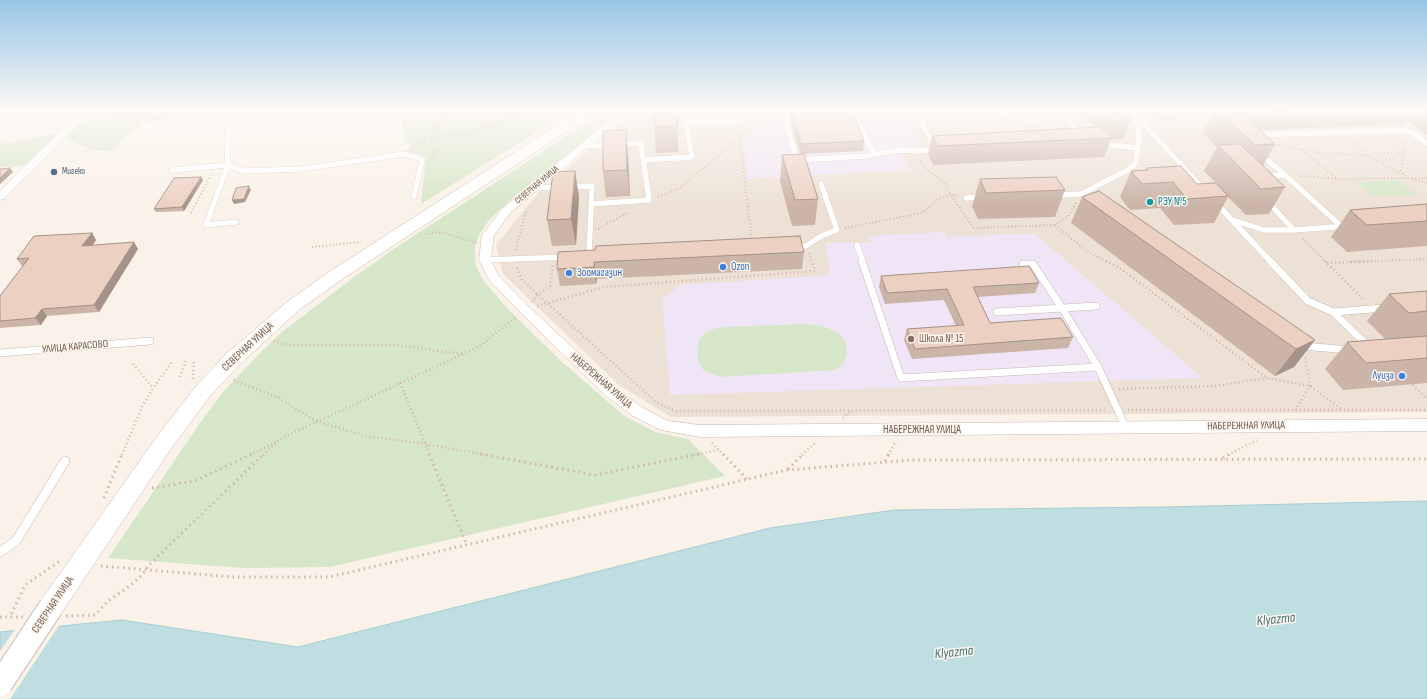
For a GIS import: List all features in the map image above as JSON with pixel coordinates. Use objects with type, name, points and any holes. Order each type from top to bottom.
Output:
[{"type":"main road","name":"СЕВЕРНАЯ УЛИЦА","points":[[0,684],[163,444],[203,391],[233,359],[293,306],[334,276],[541,142]]},
{"type":"street","points":[[0,197],[55,142]]},
{"type":"street","name":"СЕВЕРНАЯ УЛИЦА","points":[[486,260],[488,235],[507,210],[589,142]]},
{"type":"street","name":"НАБЕРЕЖНАЯ УЛИЦА","points":[[486,260],[493,277],[525,310],[610,391],[638,412],[666,426],[700,431],[1427,425]]},
{"type":"lane","points":[[227,142],[228,165],[206,225],[236,222]]},
{"type":"lane","points":[[644,160],[692,157],[689,142]]},
{"type":"lane","points":[[792,142],[797,160],[867,156],[899,150],[918,151],[944,148]]},
{"type":"lane","points":[[868,142],[874,154]]},
{"type":"lane","points":[[932,142],[936,149]]},
{"type":"lane","points":[[1050,195],[1081,194],[1128,170],[1136,163],[1138,142]]},
{"type":"lane","points":[[1162,142],[1230,218],[1308,301],[1333,312],[1375,352],[1303,346],[1296,341]]},
{"type":"lane","points":[[1096,143],[1103,146],[1138,148]]},
{"type":"lane","points":[[584,146],[641,144],[644,160],[649,200],[592,204]]},
{"type":"lane","points":[[1255,151],[1285,175],[1341,226]]},
{"type":"lane","points":[[172,170],[228,165],[243,171],[302,170],[404,154],[418,158],[422,161],[422,167],[417,180],[414,196]]},
{"type":"lane","points":[[1258,177],[1285,175]]},
{"type":"lane","points":[[783,247],[806,246],[821,236],[837,230],[821,184]]},
{"type":"lane","points":[[532,188],[592,186],[590,233],[586,257],[597,257]]},
{"type":"lane","points":[[1081,194],[1088,199]]},
{"type":"lane","points":[[1261,195],[1294,230]]},
{"type":"lane","points":[[966,198],[989,197]]},
{"type":"lane","points":[[1230,218],[1264,230],[1294,230],[1356,225]]},
{"type":"lane","points":[[858,245],[901,378],[1098,367]]},
{"type":"lane","points":[[486,260],[576,257]]},
{"type":"lane","points":[[1023,264],[1033,264],[1062,308],[1098,367],[1126,428]]},
{"type":"lane","points":[[997,312],[1096,306]]},
{"type":"lane","points":[[1333,312],[1396,307]]},
{"type":"lane","name":"УЛИЦА КАРАСОВО","points":[[0,353],[150,341]]},
{"type":"lane","points":[[0,552],[16,541],[66,461]]},
{"type":"path","points":[[387,157],[423,142]]},
{"type":"path","points":[[422,167],[436,152],[432,142]]},
{"type":"path","points":[[590,233],[649,200],[680,188],[708,162],[736,142]]},
{"type":"path","points":[[740,142],[753,248]]},
{"type":"path","points":[[1352,142],[1366,155],[1408,178],[1427,183]]},
{"type":"path","points":[[1405,142],[1401,171],[1408,178]]},
{"type":"path","points":[[1301,149],[1338,180]]},
{"type":"path","points":[[918,151],[920,162],[931,173],[945,183],[950,194],[974,228],[1056,225],[1068,216],[1081,194]]},
{"type":"path","points":[[1366,155],[1404,152]]},
{"type":"path","points":[[1381,163],[1404,152]]},
{"type":"path","points":[[1285,175],[1314,176],[1338,180],[1427,178]]},
{"type":"path","points":[[837,230],[922,213],[938,198],[950,194],[966,198]]},
{"type":"path","points":[[1056,225],[1086,251],[1120,268],[1267,378]]},
{"type":"path","points":[[1294,230],[1373,309]]},
{"type":"path","points":[[422,235],[441,232],[486,245]]},
{"type":"path","points":[[312,246],[356,243]]},
{"type":"path","points":[[525,310],[604,287],[815,271],[806,246]]},
{"type":"path","points":[[152,482],[148,488],[195,481],[233,464],[316,421],[480,346],[525,310],[538,295],[550,286],[555,257]]},
{"type":"path","points":[[1327,263],[1427,259]]},
{"type":"path","points":[[274,336],[270,340],[287,345],[394,345],[462,354]]},
{"type":"path","points":[[1222,459],[1284,425],[1310,386],[1303,346]]},
{"type":"path","points":[[180,377],[186,360]]},
{"type":"path","points":[[194,360],[194,383]]},
{"type":"path","points":[[104,499],[141,409],[173,361]]},
{"type":"path","points":[[133,364],[154,388]]},
{"type":"path","points":[[235,374],[231,378],[279,398],[316,421],[366,436],[425,444],[595,475],[719,450]]},
{"type":"path","points":[[1108,390],[1213,386],[1267,378],[1310,386],[1343,410]]},
{"type":"path","points":[[400,382],[467,545]]},
{"type":"path","points":[[1413,385],[1427,399]]},
{"type":"path","points":[[146,570],[280,440]]},
{"type":"path","points":[[95,566],[233,577],[329,577],[787,470],[912,460],[1427,459]]},
{"type":"path","points":[[0,617],[10,617]]},
{"type":"shaded area","points":[[599,142],[1427,142],[1427,412],[671,417],[619,385],[503,274],[496,245],[540,191]]},
{"type":"shaded area","points":[[744,142],[920,142],[924,149],[899,150],[909,170],[747,179]]},
{"type":"shaded area","name":"Школа № 15","points":[[945,232],[947,237],[1034,233],[1203,378],[670,395],[662,299],[680,285],[830,275],[825,243],[870,242],[869,236]]},
{"type":"green space","points":[[13,142],[50,142],[23,166],[0,167],[0,144]]},
{"type":"green space","points":[[73,142],[121,142],[112,151],[93,150]]},
{"type":"green space","points":[[406,142],[521,142],[421,204],[426,157],[404,151],[413,147]]},
{"type":"green space","points":[[558,142],[583,142],[510,200],[489,220],[479,235],[475,247],[476,265],[483,280],[506,307],[560,360],[623,415],[655,432],[688,439],[725,476],[330,567],[243,568],[108,558],[200,423],[223,392],[282,332],[357,275],[397,247]]},
{"type":"green space","points":[[1398,180],[1416,195],[1372,196],[1356,182]]},
{"type":"green space","points":[[807,324],[822,326],[837,332],[845,341],[847,352],[844,362],[836,370],[720,377],[704,371],[697,360],[699,339],[709,330],[723,327]]},
{"type":"water","name":"Klyazma","points":[[1427,501],[1427,699],[0,699],[0,632],[122,620],[298,647],[770,528],[894,510],[1162,507]]},
{"type":"pier","points":[[60,624],[10,699],[0,699],[0,651],[16,628]]},
{"type":"building","points":[[603,142],[626,142],[627,170],[603,171]]},
{"type":"building","points":[[800,142],[851,142],[801,144]]},
{"type":"building","points":[[935,142],[1033,142],[938,146]]},
{"type":"building","points":[[1251,142],[1272,142],[1275,144],[1255,145]]},
{"type":"building","points":[[1240,144],[1285,187],[1261,189],[1218,145]]},
{"type":"building","points":[[804,154],[818,199],[795,200],[782,155]]},
{"type":"building","points":[[1181,166],[1197,184],[1216,183],[1228,196],[1187,199],[1173,182],[1142,184],[1131,171],[1148,170],[1147,168]]},
{"type":"building","points":[[10,168],[0,178],[0,169]]},
{"type":"building","points":[[575,171],[571,219],[547,220],[553,172]]},
{"type":"building","points":[[201,177],[182,207],[154,209],[174,178]]},
{"type":"building","points":[[1056,177],[1065,190],[986,193],[980,179]]},
{"type":"building","points":[[249,186],[244,199],[232,200],[236,188]]},
{"type":"building","points":[[1099,191],[1315,340],[1296,349],[1082,197]]},
{"type":"building","points":[[1427,204],[1427,221],[1367,225],[1350,210]]},
{"type":"building","points":[[92,233],[82,246],[134,242],[94,305],[42,309],[35,318],[0,321],[0,296],[29,258],[17,259],[34,236]]},
{"type":"building","points":[[800,236],[804,252],[594,262],[594,267],[557,269],[558,252],[595,250],[596,246]]},
{"type":"building","points":[[1029,266],[1039,283],[973,287],[990,323],[1061,318],[1073,337],[915,349],[907,329],[964,325],[947,289],[887,293],[881,276]]},
{"type":"building","points":[[1427,291],[1427,311],[1409,313],[1389,294]]},
{"type":"building","points":[[1427,336],[1427,358],[1366,363],[1347,342]]},
{"type":"place","name":"Мигеко","points":[[54,172]]},
{"type":"place","name":"РЭУ №5","points":[[1150,202]]},
{"type":"place","name":"Ozon","points":[[723,267]]},
{"type":"place","name":"Зоомагазин","points":[[569,273]]},
{"type":"place","name":"Школа № 15","points":[[911,339]]},
{"type":"place","name":"Луиза","points":[[1402,376]]}]
